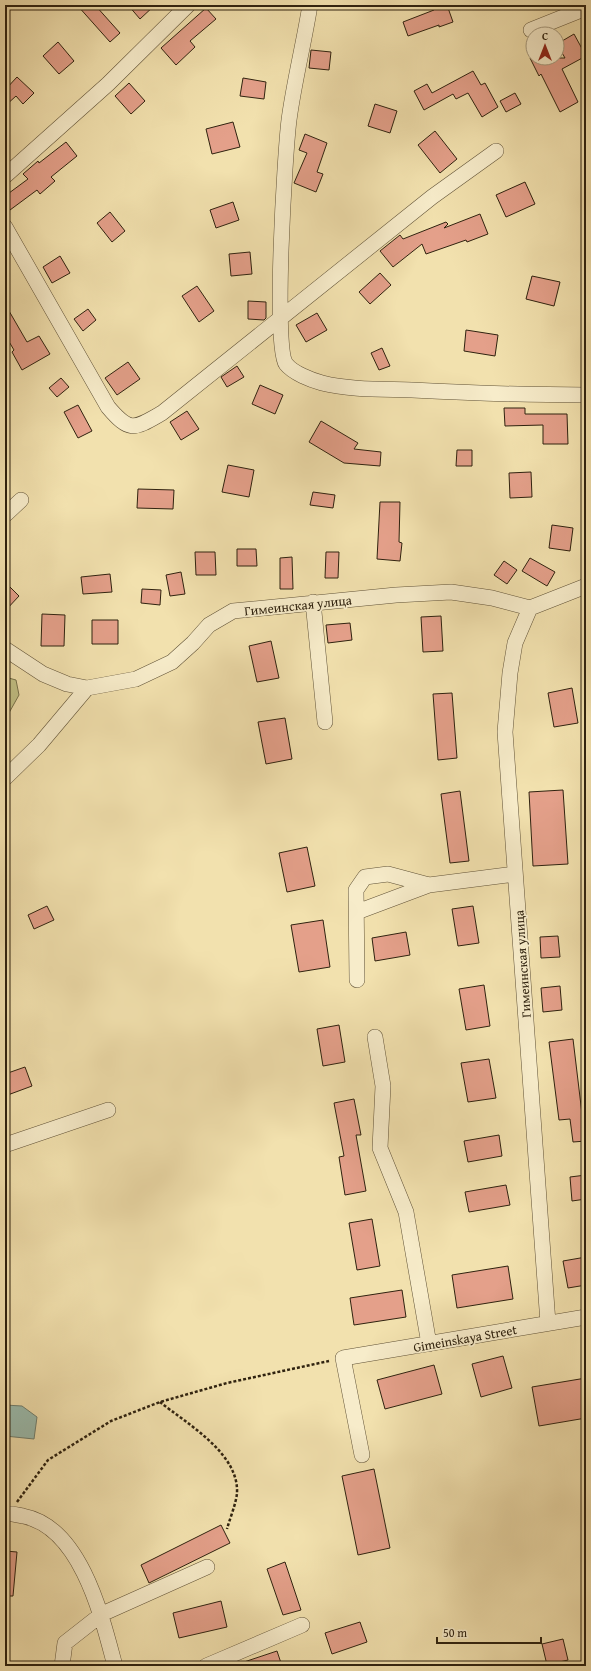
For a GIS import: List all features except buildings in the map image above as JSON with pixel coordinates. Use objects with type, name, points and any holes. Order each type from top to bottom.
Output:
[{"type":"street","points":[[5,176],[108,84],[188,5]]},
{"type":"street","points":[[310,5],[289,120],[284,186],[280,320],[282,356],[287,365],[303,375],[322,383],[362,388],[515,395],[586,395]]},
{"type":"street","points":[[540,26],[586,8]]},
{"type":"street","points":[[5,227],[108,407],[120,421],[129,426],[141,425],[162,413],[432,197],[496,151]]},
{"type":"street","points":[[5,515],[21,500]]},
{"type":"street","points":[[530,608],[586,586]]},
{"type":"street","name":"Гимеинская улица","points":[[87,688],[136,679],[172,662],[209,625],[233,611],[313,602],[451,592],[492,598],[530,608],[515,643],[510,673],[505,732],[548,1323]]},
{"type":"street","points":[[313,602],[325,722]]},
{"type":"street","points":[[5,649],[43,674],[67,684],[87,688],[39,745],[5,778]]},
{"type":"street","points":[[357,980],[356,890],[365,877],[388,874],[429,885]]},
{"type":"street","points":[[357,912],[429,885],[515,874]]},
{"type":"street","points":[[374,1037],[383,1086],[380,1148],[406,1212],[429,1344]]},
{"type":"street","points":[[5,1145],[108,1110]]},
{"type":"street","name":"Gimeinskaya Street","points":[[343,1358],[586,1317]]},
{"type":"street","points":[[343,1358],[362,1455]]},
{"type":"street","points":[[6,1514],[36,1518],[57,1535],[80,1562],[102,1614],[115,1666]]},
{"type":"street","points":[[62,1666],[65,1643],[102,1614],[207,1567]]},
{"type":"street","points":[[206,1666],[302,1625]]},
{"type":"path","points":[[6,1514],[48,1460],[111,1421],[160,1402],[227,1383],[343,1358]]},
{"type":"path","points":[[160,1402],[219,1449],[233,1472],[237,1493],[227,1529]]},
{"type":"shaded area","points":[[5,677],[16,680],[19,695],[5,720]]},
{"type":"shaded area","points":[[5,1405],[22,1406],[37,1417],[34,1439],[5,1436]]}]
